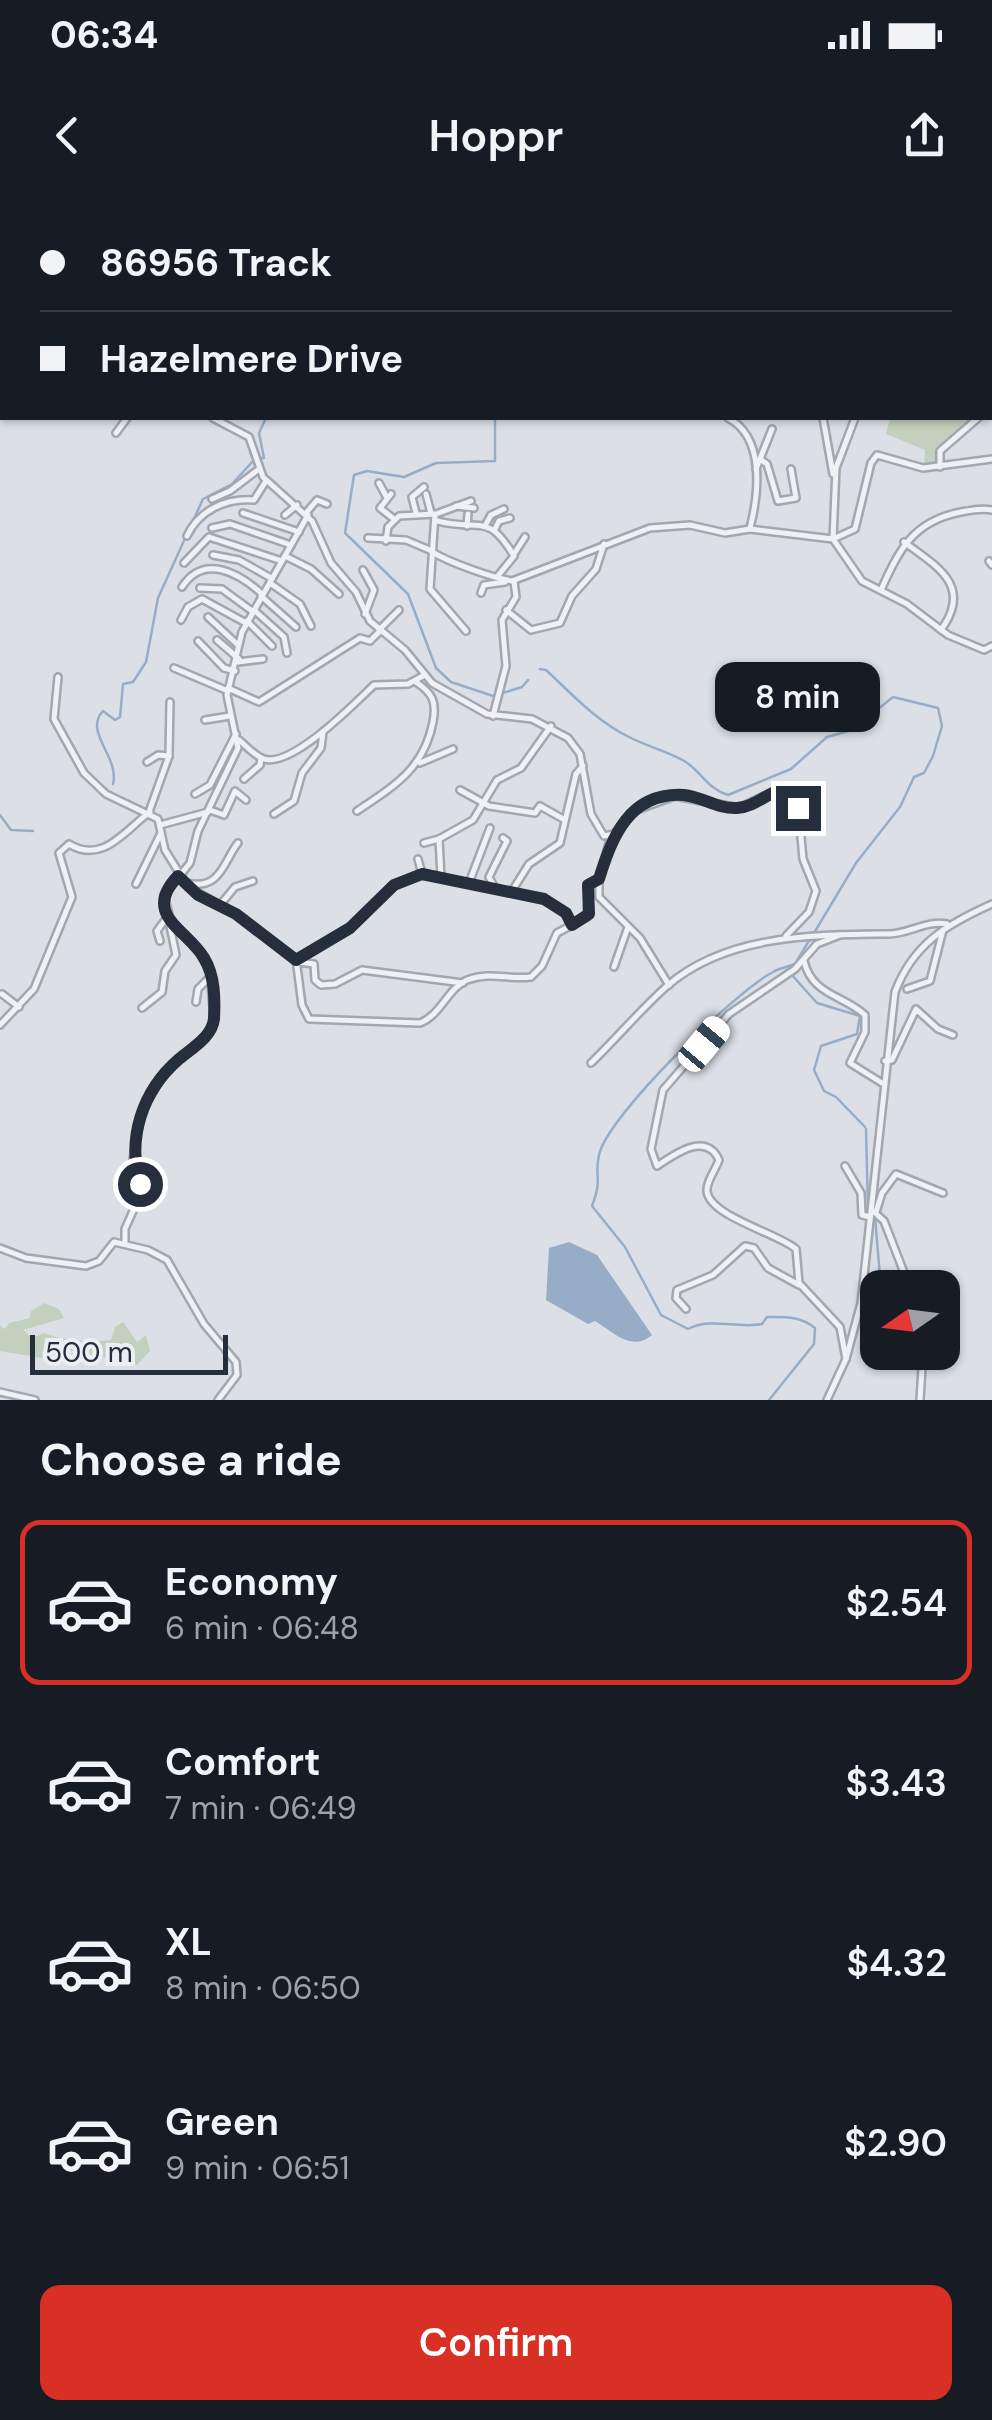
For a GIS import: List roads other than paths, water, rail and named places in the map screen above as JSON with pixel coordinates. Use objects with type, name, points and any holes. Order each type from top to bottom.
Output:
[{"type":"street","points":[[116,433],[126,420]]},
{"type":"street","points":[[217,420],[245,433],[259,469],[278,500]]},
{"type":"street","points":[[731,420],[744,429],[755,472],[757,498],[750,529]]},
{"type":"street","points":[[823,420],[828,465],[834,477]]},
{"type":"street","points":[[854,420],[834,477],[833,539],[858,577],[941,630],[980,649],[992,646]]},
{"type":"street","points":[[940,466],[940,451],[976,420]]},
{"type":"street","points":[[755,472],[772,429]]},
{"type":"street","points":[[481,594],[484,586],[511,581],[604,543],[667,526],[725,533],[750,529],[833,539],[855,529],[874,457],[891,456],[919,468],[992,458]]},
{"type":"street","points":[[760,459],[768,464],[778,501],[796,498],[792,468]]},
{"type":"street","points":[[212,499],[249,480],[259,469]]},
{"type":"street","points":[[380,484],[389,495],[381,510],[394,518],[416,513],[434,516],[460,505]]},
{"type":"street","points":[[264,496],[270,485]]},
{"type":"street","points":[[270,485],[320,526],[331,563],[356,592],[365,614],[439,688],[493,716],[524,717],[551,726],[576,746],[594,822],[600,833],[611,836]]},
{"type":"street","points":[[187,536],[200,517],[220,504],[234,499],[254,500],[270,485]]},
{"type":"street","points":[[412,487],[424,490]]},
{"type":"street","points":[[416,513],[412,497],[424,490]]},
{"type":"street","points":[[424,490],[434,516],[430,588],[466,631]]},
{"type":"street","points":[[327,504],[317,500],[247,622],[228,690],[230,716],[238,737],[261,758],[276,759],[323,732],[374,685],[415,681],[424,674]]},
{"type":"street","points":[[285,514],[297,505]]},
{"type":"street","points":[[486,524],[491,514],[504,508]]},
{"type":"street","points":[[880,590],[904,542],[916,530],[942,517],[992,510]]},
{"type":"street","points":[[243,513],[299,532]]},
{"type":"street","points":[[467,526],[468,514]]},
{"type":"street","points":[[434,516],[447,530]]},
{"type":"street","points":[[386,541],[394,518]]},
{"type":"street","points":[[495,530],[499,522],[510,518]]},
{"type":"street","points":[[212,528],[230,524],[292,545]]},
{"type":"street","points":[[434,529],[486,524],[514,554]]},
{"type":"street","points":[[184,564],[210,536],[311,570],[339,594]]},
{"type":"street","points":[[497,577],[526,536]]},
{"type":"street","points":[[368,538],[408,541],[453,565],[475,567],[511,581]]},
{"type":"street","points":[[904,542],[936,566],[952,586],[954,610],[941,630]]},
{"type":"street","points":[[506,610],[530,630],[560,623],[572,596],[596,570],[604,543]]},
{"type":"street","points":[[213,555],[239,560],[270,580],[300,604],[310,626]]},
{"type":"street","points":[[182,586],[198,571],[211,568],[242,577],[296,627]]},
{"type":"street","points":[[363,570],[374,590],[365,614]]},
{"type":"street","points":[[493,716],[506,662],[502,622],[516,598],[511,581]]},
{"type":"street","points":[[200,588],[222,590],[253,610],[284,637],[287,653]]},
{"type":"street","points":[[181,620],[188,608],[202,599],[247,622],[272,646]]},
{"type":"street","points":[[174,668],[259,702],[360,638],[370,640],[399,610]]},
{"type":"street","points":[[208,617],[223,626],[239,648]]},
{"type":"street","points":[[218,640],[238,660],[263,659]]},
{"type":"street","points":[[198,641],[224,668],[235,671]]},
{"type":"street","points":[[58,677],[54,719],[84,773],[106,794],[150,812],[160,825],[178,876],[198,895],[220,905],[296,961],[314,964],[315,980],[322,985],[334,984],[362,970],[463,983],[492,975],[531,977],[542,966],[557,934],[589,914],[588,885],[599,879]]},
{"type":"street","points":[[357,811],[385,796],[420,762],[428,743],[433,697],[415,681]]},
{"type":"street","points":[[0,1025],[19,1007],[49,960],[72,897],[56,857],[70,844],[78,850],[104,848],[150,812],[169,756],[170,702]]},
{"type":"street","points":[[204,720],[230,716]]},
{"type":"street","points":[[424,843],[470,822],[501,776],[521,768],[551,726]]},
{"type":"street","points":[[274,814],[294,801],[302,772],[319,754],[323,732]]},
{"type":"street","points":[[195,794],[210,785],[238,737]]},
{"type":"street","points":[[142,1008],[162,992],[165,971],[176,955],[164,895],[193,858],[198,832],[235,758],[238,737]]},
{"type":"street","points":[[428,743],[442,755]]},
{"type":"street","points":[[420,762],[452,749]]},
{"type":"street","points":[[146,762],[158,755],[169,756]]},
{"type":"street","points":[[244,779],[260,765],[261,758]]},
{"type":"street","points":[[509,892],[519,887],[531,861],[558,846],[577,771],[583,766]]},
{"type":"street","points":[[460,790],[484,804],[535,813],[540,806],[565,820]]},
{"type":"street","points":[[669,984],[628,926],[603,903],[599,879],[611,836],[634,811],[675,796],[740,808],[775,791],[787,792],[798,808],[803,858],[816,891],[813,905],[786,936]]},
{"type":"street","points":[[160,825],[209,811],[224,815],[235,792],[246,800]]},
{"type":"street","points":[[469,883],[490,828]]},
{"type":"street","points":[[136,884],[161,834]]},
{"type":"street","points":[[496,890],[489,877],[508,841],[503,838]]},
{"type":"street","points":[[439,839],[440,877]]},
{"type":"street","points":[[184,882],[197,885],[219,875],[227,868],[238,843]]},
{"type":"street","points":[[418,859],[422,874]]},
{"type":"street","points":[[296,961],[350,928],[394,885],[422,874],[546,900],[566,913],[572,925]]},
{"type":"street","points":[[220,905],[235,887],[253,881]]},
{"type":"street","points":[[828,1400],[846,1359],[861,1303],[890,1015],[900,980],[920,948],[945,926],[992,904]]},
{"type":"street","points":[[160,941],[157,931],[168,916]]},
{"type":"street","points":[[126,1243],[124,1229],[140,1197],[133,1159],[138,1120],[164,1073],[211,1030],[211,976],[202,955],[168,916]]},
{"type":"street","points":[[591,1063],[669,984],[700,964],[786,936],[898,934],[929,923],[945,926]]},
{"type":"street","points":[[614,966],[628,926]]},
{"type":"street","points":[[907,989],[930,981],[945,926]]},
{"type":"street","points":[[801,1287],[794,1246],[729,1216],[710,1199],[707,1187],[719,1160],[715,1151],[704,1146],[686,1148],[658,1166],[651,1149],[663,1090],[729,1014],[804,960],[816,944],[840,934]]},
{"type":"street","points":[[804,960],[808,976],[827,994],[865,1015],[865,1032],[850,1064],[883,1084]]},
{"type":"street","points":[[296,961],[305,1015],[331,1023],[425,1022],[463,983]]},
{"type":"street","points":[[196,1002],[198,989],[211,976]]},
{"type":"street","points":[[2,994],[19,1007]]},
{"type":"street","points":[[885,1061],[892,1060],[916,1009],[938,1030],[953,1035]]},
{"type":"street","points":[[845,1166],[861,1192],[862,1214],[872,1213],[884,1222],[903,1270]]},
{"type":"street","points":[[872,1213],[896,1174],[943,1192]]},
{"type":"street","points":[[0,1248],[74,1267],[95,1263],[112,1244],[126,1243],[167,1260],[204,1324],[236,1362],[237,1375],[218,1400]]},
{"type":"street","points":[[686,1310],[676,1298],[677,1290],[713,1275],[745,1246],[754,1248],[768,1268],[801,1287],[840,1327],[846,1359]]},
{"type":"street","points":[[920,1400],[922,1370]]},
{"type":"street","points":[[0,1392],[35,1400]]},
{"type":"water","points":[[569,1242],[597,1255],[652,1335],[637,1342],[623,1339],[595,1321],[588,1324],[546,1300],[549,1248]]},
{"type":"waterway","points":[[260,458],[264,458],[259,433],[265,420]]},
{"type":"waterway","points":[[495,420],[495,461],[436,463],[404,477],[367,471],[354,475],[345,533],[408,594],[436,668],[451,682],[493,696],[522,687],[528,680]]},
{"type":"waterway","points":[[113,784],[112,764],[99,736],[98,719],[103,711],[115,720],[120,717],[123,684],[133,682],[146,662],[158,598],[203,499],[232,484],[254,460]]},
{"type":"waterway","points":[[540,669],[546,670],[605,723],[686,762],[715,789],[728,795],[791,769],[827,737],[852,730],[893,697],[938,708],[942,726],[924,773],[914,777],[900,807],[856,863],[814,933]]},
{"type":"waterway","points":[[0,815],[11,830],[33,831]]},
{"type":"waterway","points":[[769,1400],[814,1344],[815,1328],[798,1319],[767,1317],[762,1324],[706,1324],[688,1329],[661,1315],[625,1247],[592,1206],[599,1155],[624,1113],[675,1056],[731,1003],[773,972],[795,964],[810,939]]},
{"type":"waterway","points":[[791,974],[817,1003],[860,1016],[857,1034],[821,1046],[814,1070],[824,1091],[836,1097],[865,1127]]},
{"type":"waterway","points":[[866,1129],[868,1209]]},
{"type":"waterway","points":[[875,1217],[879,1270]]}]
